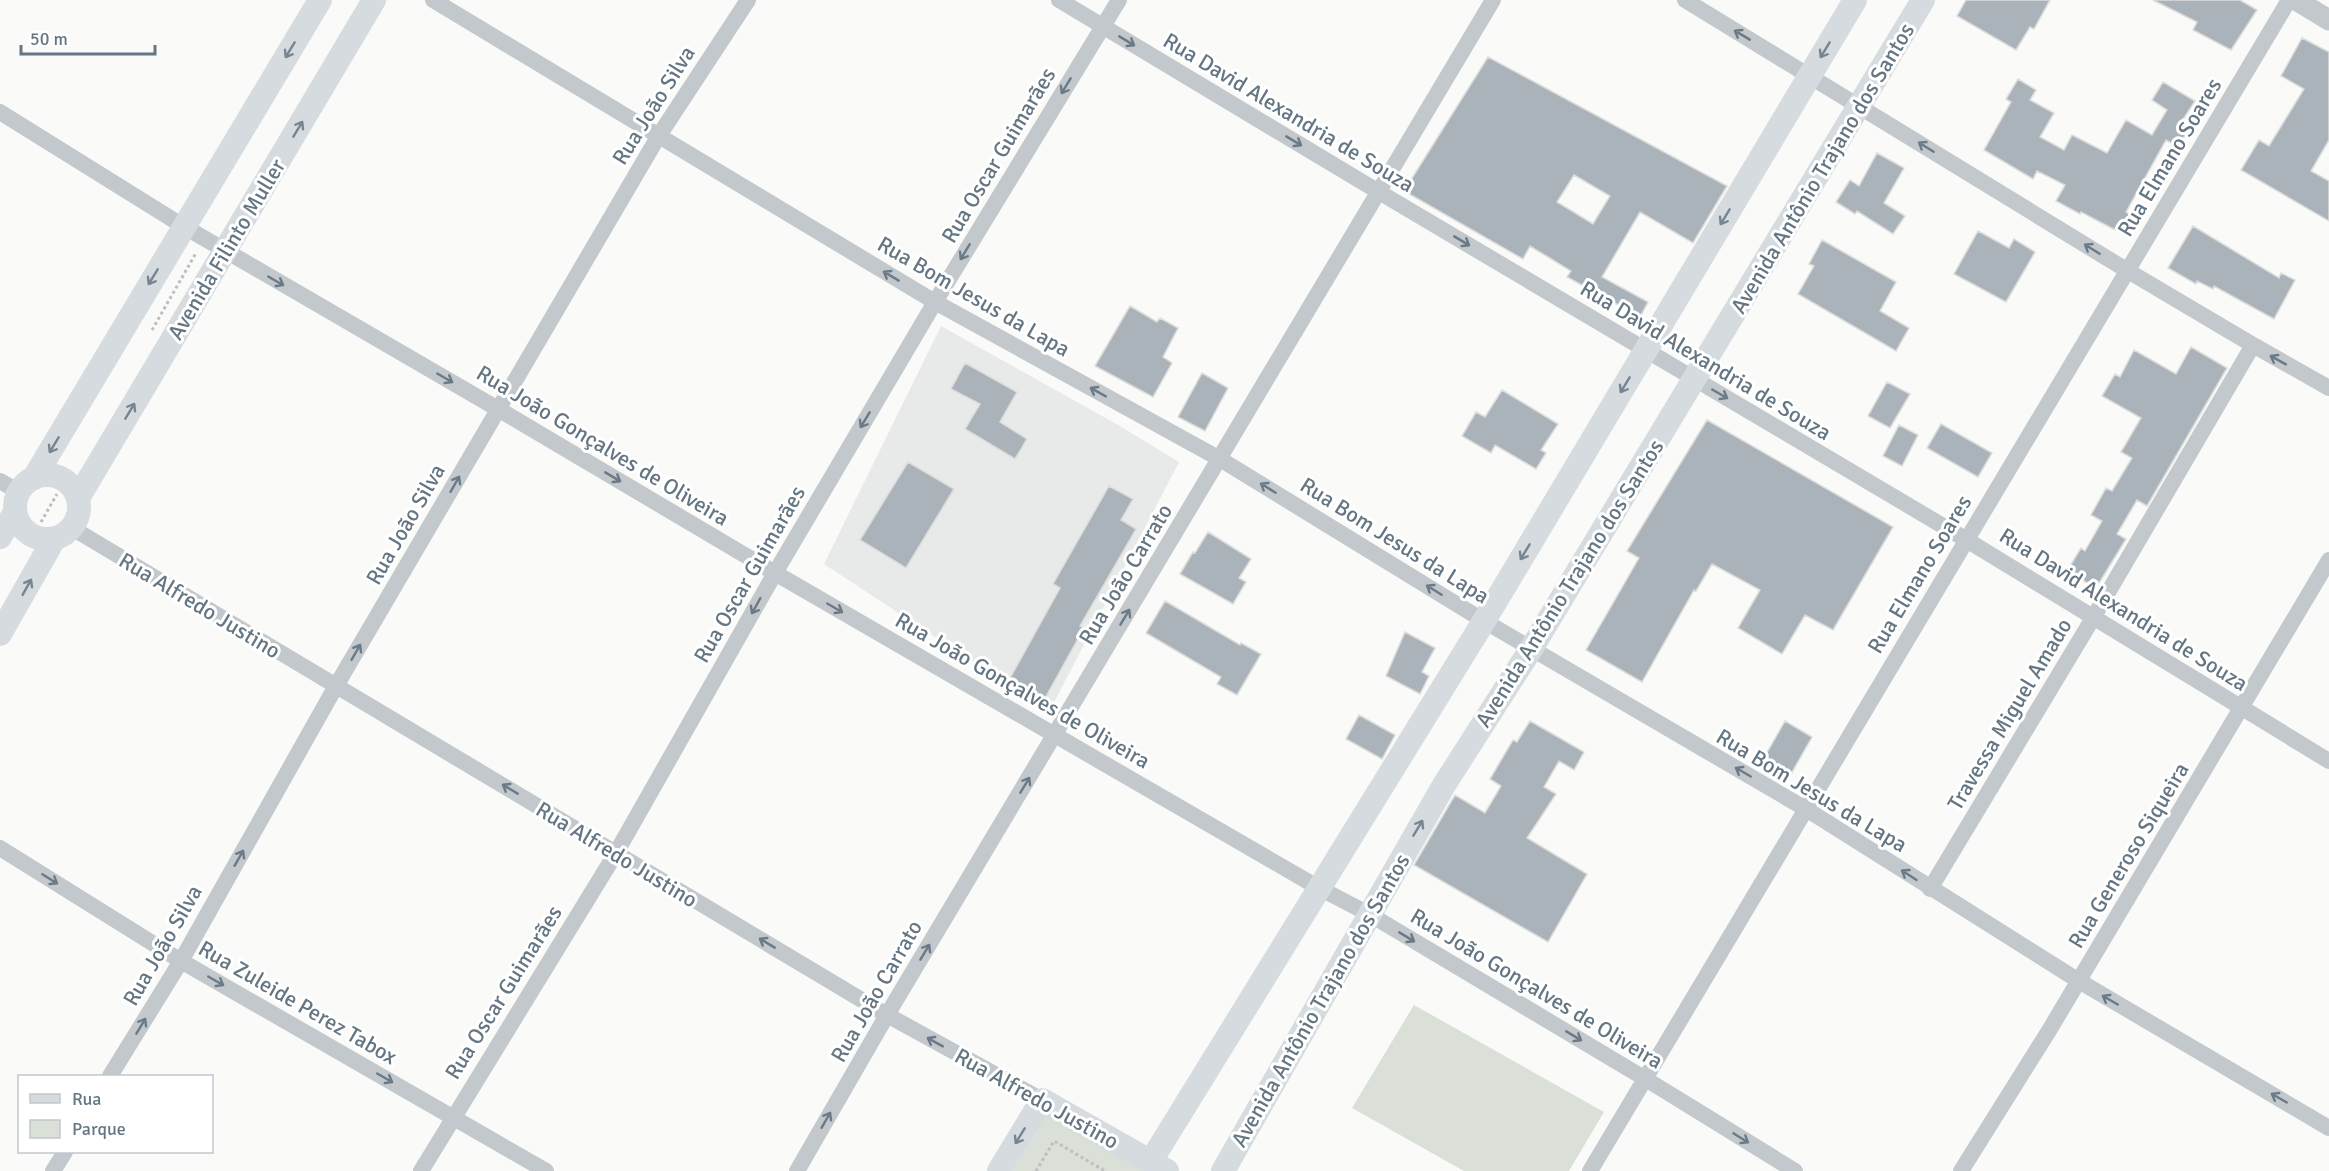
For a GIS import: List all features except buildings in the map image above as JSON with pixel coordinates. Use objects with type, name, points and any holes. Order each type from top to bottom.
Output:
[{"type":"main road","points":[[0,537],[17,490],[183,226],[320,0]]},
{"type":"main road","name":"Avenida Filinto Muller","points":[[78,498],[374,0]]},
{"type":"main road","points":[[1159,1166],[1319,888],[1484,621],[1855,0]]},
{"type":"main road","name":"Avenida Antônio Trajano dos Santos","points":[[1223,1171],[1444,784],[1531,649],[1923,0]]},
{"type":"main road","points":[[0,634],[79,508],[78,498],[73,488],[56,476],[45,475],[17,490]]},
{"type":"main road","points":[[17,490],[18,522],[24,530],[43,539],[63,533]]},
{"type":"main road","points":[[999,1171],[1042,1100]]},
{"type":"main road","name":"Rua Alfredo Justino","points":[[1042,1100],[1159,1166]]},
{"type":"street","name":"Rua Bom Jesus da Lapa","points":[[433,0],[935,302],[1220,459],[1484,621],[1806,809],[2079,981],[2329,1128]]},
{"type":"street","name":"Rua João Silva","points":[[111,1075],[181,961],[336,686],[658,137],[748,0]]},
{"type":"street","name":"Rua David Alexandria de Souza","points":[[1059,0],[1965,539],[2329,761]]},
{"type":"street","name":"Rua Oscar Guimarães","points":[[421,1171],[452,1116],[616,853],[775,573],[935,302],[1119,0]]},
{"type":"street","name":"Rua João Carrato","points":[[797,1171],[887,1015],[1493,0]]},
{"type":"street","points":[[1684,0],[2128,271],[2329,388]]},
{"type":"street","name":"Rua Elmano Soares","points":[[1590,1171],[1965,539],[2289,0]]},
{"type":"street","points":[[2296,0],[2329,20]]},
{"type":"street","points":[[0,112],[183,226]]},
{"type":"street","name":"Rua João Gonçalves de Oliveira","points":[[183,226],[775,573],[1319,888],[1370,914],[1796,1171]]},
{"type":"street","name":"Travessa Miguel Amado","points":[[1930,889],[2093,618],[2253,345]]},
{"type":"street","name":"Rua Alfredo Justino","points":[[63,533],[336,686],[887,1015],[1042,1100]]},
{"type":"street","name":"Rua Generoso Siqueira","points":[[1961,1171],[2079,981],[2241,708],[2327,570]]},
{"type":"street","name":"Rua Zuleide Perez Tabox","points":[[0,848],[181,961],[546,1171]]},
{"type":"street","points":[[53,1171],[64,1153]]},
{"type":"path","points":[[1036,1171],[1054,1141],[1098,1169],[1105,1171]]},
{"type":"shaded area","points":[[941,326],[1120,426],[1179,462],[1049,712],[824,564]]},
{"type":"green space","points":[[1414,1005],[1604,1112],[1569,1171],[1464,1171],[1352,1108]]},
{"type":"green space","points":[[1049,1111],[1150,1171],[1013,1171]]}]
